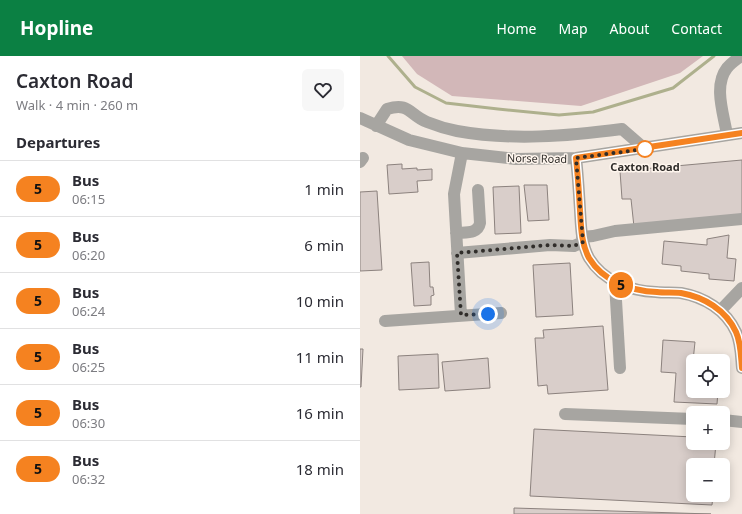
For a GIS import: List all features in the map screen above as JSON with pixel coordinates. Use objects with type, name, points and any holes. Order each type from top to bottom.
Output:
[{"type":"street","points":[[727,135],[720,86],[726,69],[741,56]]},
{"type":"street","points":[[376,126],[387,109],[396,106],[403,106],[426,122],[456,131],[493,136],[546,136],[581,134],[622,129],[645,148]]},
{"type":"street","name":"Norse Road","points":[[360,118],[409,140],[462,153],[516,159],[576,158],[742,132]]},
{"type":"street","points":[[461,315],[454,194],[462,153]]},
{"type":"street","points":[[576,158],[582,239],[589,258],[600,272],[615,283],[633,289],[680,293],[696,296],[709,302],[729,320],[736,333],[742,368]]},
{"type":"street","points":[[456,232],[476,231],[479,228],[478,190]]},
{"type":"street","points":[[457,253],[550,245],[574,246],[582,239],[615,231],[742,219]]},
{"type":"street","points":[[615,283],[620,368]]},
{"type":"street","points":[[720,311],[742,288]]},
{"type":"street","points":[[385,321],[501,313]]},
{"type":"street","points":[[565,414],[686,419]]},
{"type":"street","points":[[730,421],[742,422]]},
{"type":"shaded area","points":[[402,56],[703,56],[680,73],[581,106],[452,96],[417,74]]},
{"type":"building","points":[[742,160],[742,217],[634,227],[631,199],[622,199],[620,171]]},
{"type":"building","points":[[402,164],[402,169],[432,169],[432,180],[417,181],[418,192],[389,194],[387,165]]},
{"type":"building","points":[[524,185],[547,185],[549,220],[528,221]]},
{"type":"building","points":[[519,186],[521,233],[495,234],[493,187]]},
{"type":"building","points":[[377,191],[382,270],[360,271],[360,192]]},
{"type":"building","points":[[729,235],[727,258],[736,259],[734,281],[709,279],[709,274],[681,271],[681,266],[662,264],[664,241],[707,245],[707,239]]},
{"type":"building","points":[[429,262],[430,287],[433,287],[434,295],[431,296],[431,305],[414,306],[411,263]]},
{"type":"building","points":[[570,263],[573,315],[536,317],[533,265]]},
{"type":"building","points":[[603,326],[608,390],[548,394],[547,385],[538,386],[535,338],[544,338],[543,330]]},
{"type":"building","points":[[663,340],[695,342],[694,354],[686,354],[686,398],[717,398],[717,404],[674,402],[676,373],[661,372]]},
{"type":"building","points":[[360,349],[363,349],[361,387],[360,387]]},
{"type":"building","points":[[438,354],[439,388],[399,390],[398,356]]},
{"type":"building","points":[[488,358],[490,388],[445,391],[442,362]]},
{"type":"building","points":[[534,429],[686,437],[686,450],[715,450],[715,458],[686,458],[686,502],[712,502],[712,505],[530,496]]},
{"type":"building","points":[[514,508],[711,514],[514,514]]},
{"type":"waterway","points":[[388,56],[415,87],[446,103],[559,115],[593,112],[673,88],[714,56]]},
{"type":"bus line","name":"5","points":[[742,133],[576,158],[583,242],[589,258],[600,272],[615,283],[633,289],[680,293],[696,296],[709,302],[729,320],[736,333],[742,368]]},
{"type":"place","name":"Caxton Road","points":[[645,149]]},
{"type":"route","points":[[488,314],[461,315],[457,253],[550,245],[574,246],[583,242],[576,158],[645,149]]}]
